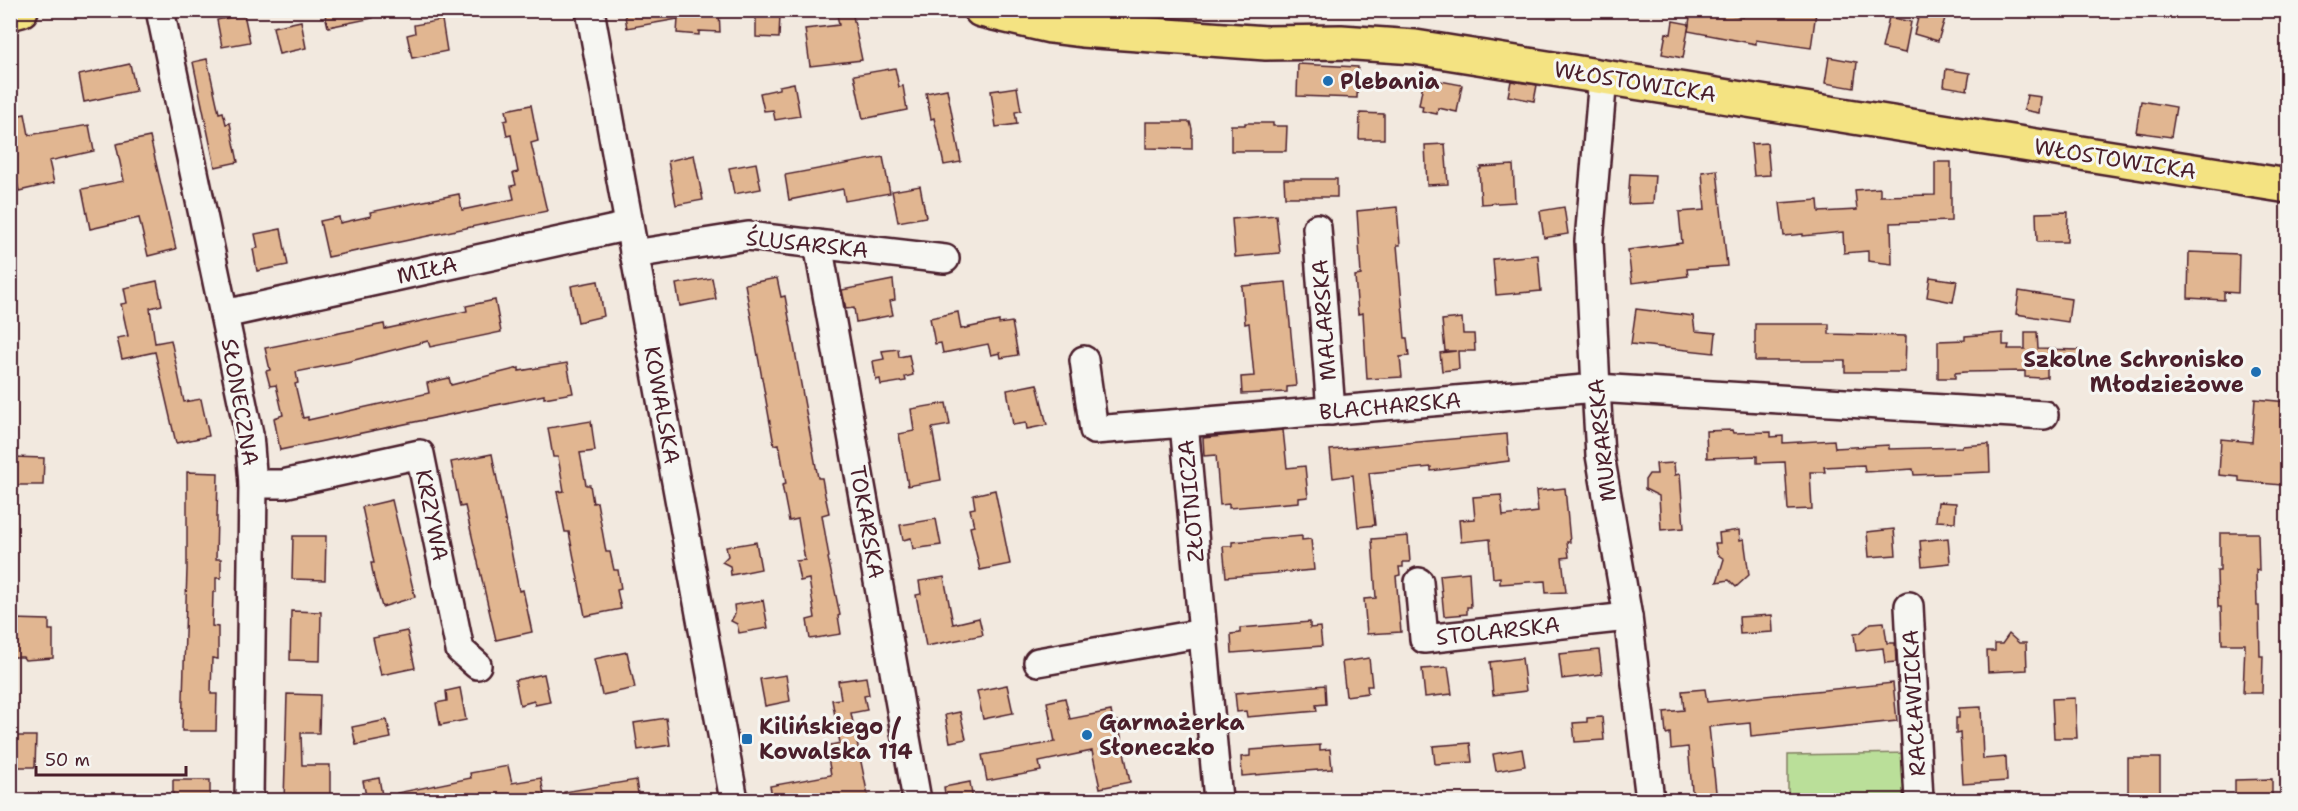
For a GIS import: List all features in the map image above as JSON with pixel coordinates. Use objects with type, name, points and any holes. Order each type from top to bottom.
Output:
[{"type":"main road","points":[[10,13],[21,10]]},
{"type":"main road","name":"WŁOSTOWICKA","points":[[981,10],[1050,26],[1082,30],[1266,43],[1341,42],[1415,47],[2288,186]]},
{"type":"street","name":"SŁONECZNA","points":[[160,10],[249,434],[253,484],[249,801]]},
{"type":"street","name":"KOWALSKA","points":[[590,10],[734,801]]},
{"type":"street","name":"MURARSKA","points":[[1603,77],[1589,241],[1600,455],[1628,617],[1650,801]]},
{"type":"street","name":"MIŁA","points":[[224,314],[629,226]]},
{"type":"street","name":"MALARSKA","points":[[1317,228],[1331,411]]},
{"type":"street","name":"ŚLUSARSKA","points":[[634,254],[729,237],[748,236],[945,259]]},
{"type":"street","name":"TOKARSKA","points":[[818,244],[917,801]]},
{"type":"street","name":"ZŁOTNICZA","points":[[1084,360],[1094,430],[1184,423],[1218,801]]},
{"type":"street","name":"BLACHARSKA","points":[[1184,423],[1596,388],[2044,415]]},
{"type":"street","name":"KRZYWA","points":[[253,484],[283,484],[420,454],[460,650],[477,665]]},
{"type":"street","name":"STOLARSKA","points":[[1419,582],[1424,639],[1628,617]]},
{"type":"street","name":"RACŁAWICKA","points":[[1909,606],[1919,801]]},
{"type":"street","points":[[1038,662],[1203,633]]},
{"type":"green space","points":[[1912,753],[1912,800],[1788,800],[1788,755]]},
{"type":"building","points":[[324,10],[373,10],[373,18],[328,27]]},
{"type":"building","points":[[624,10],[719,10],[720,32],[699,31],[699,35],[677,33],[678,19],[627,28]]},
{"type":"building","points":[[1691,10],[1712,10],[1743,17],[1744,10],[1816,12],[1811,48],[1756,40],[1756,44],[1688,31]]},
{"type":"building","points":[[1920,10],[1946,15],[1938,41],[1914,34]]},
{"type":"building","points":[[852,11],[862,60],[810,66],[805,29],[839,25],[837,14]]},
{"type":"building","points":[[244,14],[250,42],[222,47],[217,20]]},
{"type":"building","points":[[756,14],[780,14],[779,38],[756,37]]},
{"type":"building","points":[[1889,17],[1911,22],[1905,53],[1882,48]]},
{"type":"building","points":[[442,20],[447,51],[412,58],[407,35],[415,33],[414,25]]},
{"type":"building","points":[[301,21],[306,48],[279,54],[273,27]]},
{"type":"building","points":[[1673,21],[1689,24],[1683,58],[1662,54],[1666,33],[1671,34]]},
{"type":"building","points":[[1829,57],[1857,62],[1854,88],[1825,83]]},
{"type":"building","points":[[207,59],[219,113],[223,112],[226,124],[230,123],[238,162],[215,167],[193,62]]},
{"type":"building","points":[[130,64],[136,91],[84,102],[79,75]]},
{"type":"building","name":"Plebania","points":[[1298,64],[1358,67],[1357,98],[1297,96]]},
{"type":"building","points":[[895,68],[899,87],[903,86],[907,110],[863,119],[854,75]]},
{"type":"building","points":[[1946,69],[1970,73],[1967,90],[1944,86]]},
{"type":"building","points":[[1424,78],[1462,85],[1457,112],[1438,108],[1437,114],[1422,111],[1423,106],[1419,105]]},
{"type":"building","points":[[1511,81],[1537,85],[1534,101],[1508,96]]},
{"type":"building","points":[[794,83],[800,116],[775,120],[773,110],[764,111],[760,93]]},
{"type":"building","points":[[1017,87],[1021,111],[1015,112],[1017,124],[996,127],[991,91]]},
{"type":"building","points":[[947,89],[961,162],[944,165],[926,93]]},
{"type":"building","points":[[2027,95],[2041,97],[2039,113],[2024,110]]},
{"type":"building","points":[[2141,101],[2176,107],[2171,137],[2136,132]]},
{"type":"building","points":[[531,105],[538,141],[531,143],[547,211],[328,257],[320,221],[339,217],[340,223],[371,216],[370,212],[459,194],[462,210],[514,199],[511,186],[516,185],[513,173],[518,172],[511,135],[507,136],[504,121],[508,120],[506,110]]},
{"type":"building","points":[[1360,113],[1384,114],[1384,139],[1359,139]]},
{"type":"building","points":[[25,114],[29,135],[89,125],[94,151],[49,161],[54,183],[19,191],[10,152],[10,117]]},
{"type":"building","points":[[1146,122],[1190,122],[1192,149],[1146,148]]},
{"type":"building","points":[[1245,123],[1273,123],[1273,126],[1287,126],[1286,151],[1231,151],[1231,125],[1245,125]]},
{"type":"building","points":[[150,137],[176,249],[148,256],[139,218],[90,229],[82,189],[124,181],[116,144]]},
{"type":"building","points":[[1767,143],[1770,175],[1754,176],[1751,144]]},
{"type":"building","points":[[1445,144],[1448,184],[1427,185],[1425,145]]},
{"type":"building","points":[[694,155],[703,200],[676,205],[668,161]]},
{"type":"building","points":[[883,157],[890,193],[845,201],[843,189],[789,200],[785,175]]},
{"type":"building","points":[[1935,162],[1951,162],[1951,221],[1891,223],[1892,264],[1868,261],[1868,251],[1844,253],[1843,232],[1784,236],[1780,203],[1818,200],[1819,212],[1857,210],[1855,190],[1880,188],[1880,196],[1935,195]]},
{"type":"building","points":[[756,163],[761,189],[734,194],[729,168]]},
{"type":"building","points":[[1513,165],[1515,202],[1481,204],[1479,169]]},
{"type":"building","points":[[1717,170],[1727,266],[1687,269],[1688,276],[1632,283],[1628,250],[1682,243],[1679,212],[1705,210],[1702,172]]},
{"type":"building","points":[[1630,174],[1655,175],[1653,203],[1628,204]]},
{"type":"building","points":[[1284,179],[1337,179],[1337,197],[1285,197]]},
{"type":"building","points":[[920,186],[926,217],[898,222],[892,191]]},
{"type":"building","points":[[1397,207],[1400,245],[1397,245],[1405,338],[1407,338],[1409,356],[1400,357],[1402,377],[1367,379],[1363,313],[1358,314],[1355,276],[1361,275],[1357,211]]},
{"type":"building","points":[[1564,207],[1568,234],[1544,238],[1540,211]]},
{"type":"building","points":[[2068,212],[2067,242],[2037,242],[2036,213]]},
{"type":"building","points":[[1276,215],[1280,253],[1235,257],[1232,219]]},
{"type":"building","points":[[281,229],[288,265],[257,271],[253,249],[258,248],[255,234]]},
{"type":"building","points":[[2189,252],[2239,254],[2238,293],[2224,292],[2224,300],[2188,298]]},
{"type":"building","points":[[1538,255],[1541,291],[1496,295],[1493,259]]},
{"type":"building","points":[[1930,277],[1957,281],[1953,302],[1927,297]]},
{"type":"building","points":[[712,278],[716,299],[680,306],[676,284]]},
{"type":"building","points":[[777,278],[781,297],[785,296],[818,478],[822,478],[829,513],[822,515],[840,615],[838,616],[841,634],[810,639],[807,620],[815,618],[809,579],[800,581],[796,561],[805,560],[798,519],[789,521],[782,485],[786,484],[779,444],[774,445],[745,284]]},
{"type":"building","points":[[893,280],[895,300],[890,301],[893,315],[856,322],[854,308],[846,309],[842,290]]},
{"type":"building","points":[[157,281],[162,305],[150,308],[155,343],[171,340],[184,402],[201,399],[209,436],[176,443],[155,352],[122,359],[117,338],[128,336],[121,304],[127,303],[124,288]]},
{"type":"building","points":[[598,281],[604,316],[578,322],[571,286]]},
{"type":"building","points":[[1286,282],[1296,386],[1287,387],[1287,392],[1242,394],[1241,377],[1254,376],[1249,323],[1245,324],[1242,286]]},
{"type":"building","points":[[2019,291],[2071,299],[2068,322],[2016,314]]},
{"type":"building","points":[[495,300],[501,332],[430,347],[428,341],[347,362],[296,372],[298,383],[295,384],[303,418],[308,417],[308,420],[429,393],[427,383],[449,378],[451,385],[519,368],[519,371],[567,363],[573,393],[544,398],[544,395],[280,450],[274,418],[283,415],[276,385],[270,386],[266,371],[270,370],[265,348],[384,324],[385,329],[467,311],[466,306]]},
{"type":"building","points":[[1636,309],[1693,316],[1695,331],[1716,333],[1714,353],[1631,344]]},
{"type":"building","points":[[958,312],[961,329],[999,321],[999,324],[1012,322],[1018,355],[1001,358],[1000,353],[991,355],[988,344],[943,353],[941,343],[935,344],[930,318]]},
{"type":"building","points":[[1462,318],[1463,334],[1474,334],[1475,351],[1458,351],[1459,369],[1442,371],[1440,353],[1456,351],[1445,351],[1442,320]]},
{"type":"building","points":[[1755,324],[1829,324],[1829,334],[1906,336],[1905,372],[1845,372],[1845,361],[1755,361]]},
{"type":"building","points":[[2025,332],[2037,332],[2038,349],[2081,350],[2081,363],[2047,364],[2047,377],[2040,378],[2025,377],[2025,371],[1965,372],[1955,373],[1955,378],[1938,378],[1938,341],[1965,340],[1965,336],[2003,333],[2003,345],[2009,345],[2008,349],[2025,349]]},
{"type":"building","points":[[898,349],[899,357],[909,355],[913,375],[905,377],[906,381],[881,385],[880,379],[876,380],[873,361],[884,359],[882,351]]},
{"type":"building","points":[[1037,384],[1047,425],[1027,429],[1026,423],[1013,425],[1007,390]]},
{"type":"building","points":[[2255,399],[2288,402],[2288,441],[2283,440],[2281,485],[2239,481],[2239,477],[2219,475],[2221,439],[2252,442]]},
{"type":"building","points":[[946,403],[950,425],[932,428],[941,480],[908,486],[899,434],[914,431],[911,409]]},
{"type":"building","points":[[591,421],[595,451],[580,453],[586,485],[590,485],[593,503],[597,502],[606,552],[610,552],[614,570],[618,570],[621,589],[617,590],[621,609],[585,616],[569,532],[565,532],[557,492],[564,491],[558,457],[553,457],[548,428]]},
{"type":"building","points":[[1283,430],[1287,468],[1305,466],[1308,497],[1299,498],[1299,502],[1229,508],[1229,504],[1220,505],[1216,455],[1204,456],[1203,438]]},
{"type":"building","points":[[1732,430],[1733,433],[1771,432],[1771,437],[1783,436],[1783,443],[1834,440],[1835,448],[1889,445],[1889,449],[1989,444],[1990,472],[1914,475],[1913,469],[1865,472],[1864,465],[1824,467],[1825,472],[1810,472],[1812,509],[1788,510],[1785,462],[1757,463],[1757,456],[1707,458],[1706,431]]},
{"type":"building","points":[[1507,434],[1509,461],[1431,471],[1431,467],[1369,473],[1375,525],[1358,527],[1353,475],[1333,478],[1330,450]]},
{"type":"building","points":[[492,454],[519,591],[523,590],[532,632],[496,640],[465,506],[460,507],[451,462]]},
{"type":"building","points":[[13,457],[44,458],[43,485],[13,485]]},
{"type":"building","points":[[1674,463],[1675,475],[1680,474],[1684,528],[1661,530],[1659,496],[1645,489],[1645,480],[1649,474],[1657,474],[1656,464]]},
{"type":"building","points":[[187,472],[218,473],[216,559],[221,559],[221,578],[216,578],[216,592],[213,592],[212,626],[218,627],[218,659],[212,658],[211,694],[217,694],[216,731],[182,731],[187,569]]},
{"type":"building","points":[[1565,488],[1570,542],[1567,542],[1569,557],[1562,558],[1566,592],[1546,593],[1545,581],[1500,584],[1500,577],[1493,578],[1490,539],[1461,542],[1459,520],[1475,519],[1473,497],[1501,495],[1503,516],[1538,512],[1536,491]]},
{"type":"building","points":[[995,490],[1010,564],[980,570],[970,527],[974,526],[970,509],[975,508],[973,495]]},
{"type":"building","points":[[392,500],[415,597],[382,607],[374,579],[371,563],[374,563],[362,507]]},
{"type":"building","points":[[1938,502],[1956,503],[1955,522],[1936,521]]},
{"type":"building","points":[[936,519],[941,545],[913,549],[911,538],[903,540],[900,525]]},
{"type":"building","points":[[1894,529],[1896,555],[1869,557],[1867,532]]},
{"type":"building","points":[[1739,530],[1740,540],[1744,539],[1749,575],[1736,587],[1729,580],[1717,582],[1724,559],[1717,554],[1715,543],[1720,543],[1719,533]]},
{"type":"building","points":[[2220,533],[2258,533],[2259,571],[2256,570],[2260,656],[2263,656],[2262,693],[2243,693],[2245,644],[2222,644],[2217,571],[2220,571]]},
{"type":"building","points":[[293,536],[326,536],[325,580],[292,579]]},
{"type":"building","points":[[1302,536],[1302,540],[1311,539],[1314,570],[1226,577],[1223,546],[1232,546],[1232,542]]},
{"type":"building","points":[[1408,536],[1410,562],[1403,562],[1403,567],[1399,567],[1400,575],[1396,576],[1401,632],[1367,634],[1364,599],[1376,598],[1372,539]]},
{"type":"building","points":[[1948,538],[1950,563],[1922,566],[1920,541]]},
{"type":"building","points":[[756,542],[761,569],[731,575],[730,566],[722,562],[728,556],[726,547]]},
{"type":"building","points":[[1469,572],[1471,607],[1467,607],[1467,614],[1444,616],[1440,575]]},
{"type":"building","points":[[944,577],[953,624],[979,618],[983,635],[926,646],[916,595],[921,594],[919,581]]},
{"type":"building","points":[[763,600],[768,628],[739,633],[737,624],[731,621],[735,614],[734,605]]},
{"type":"building","points":[[291,611],[321,612],[320,661],[290,660]]},
{"type":"building","points":[[1772,615],[1773,632],[1740,634],[1739,617]]},
{"type":"building","points":[[13,619],[49,620],[49,630],[53,630],[53,658],[25,660],[23,657],[10,657],[10,631],[13,629]]},
{"type":"building","points":[[1310,622],[1310,628],[1320,627],[1322,646],[1232,653],[1231,634],[1240,633],[1240,628]]},
{"type":"building","points":[[1884,622],[1887,643],[1895,643],[1896,662],[1885,663],[1883,648],[1856,651],[1854,634],[1860,633],[1871,623]]},
{"type":"building","points":[[407,631],[415,668],[381,675],[373,638]]},
{"type":"building","points":[[2009,634],[2019,643],[2026,643],[2027,670],[1988,672],[1987,651],[1995,651],[1995,644],[2002,644]]},
{"type":"building","points":[[1599,650],[1602,674],[1562,679],[1559,654]]},
{"type":"building","points":[[627,652],[635,688],[602,695],[594,659]]},
{"type":"building","points":[[1369,658],[1372,686],[1367,686],[1368,693],[1346,696],[1342,662]]},
{"type":"building","points":[[1522,658],[1526,691],[1493,695],[1490,662]]},
{"type":"building","points":[[1448,667],[1452,694],[1425,697],[1422,669]]},
{"type":"building","points":[[544,674],[550,702],[535,705],[534,701],[520,705],[515,680]]},
{"type":"building","points":[[786,675],[790,701],[765,706],[760,679]]},
{"type":"building","points":[[866,677],[869,695],[864,696],[867,710],[851,713],[869,801],[773,801],[770,786],[831,775],[826,746],[840,743],[832,700],[841,699],[838,681]]},
{"type":"building","points":[[1893,683],[1897,721],[1751,736],[1750,723],[1709,727],[1717,801],[1693,801],[1688,747],[1671,749],[1670,733],[1666,734],[1664,712],[1684,710],[1682,691],[1705,689],[1707,702]]},
{"type":"building","points":[[1007,685],[1013,713],[983,719],[977,691]]},
{"type":"building","points":[[1325,685],[1326,704],[1316,705],[1317,711],[1247,717],[1246,711],[1237,712],[1235,693]]},
{"type":"building","points":[[460,688],[466,720],[440,725],[436,703],[447,701],[446,691]]},
{"type":"building","points":[[287,694],[320,695],[319,733],[301,733],[302,765],[330,765],[330,801],[284,801]]},
{"type":"building","name":"Garmażerka Słoneczko","points":[[1065,698],[1070,719],[1111,711],[1113,722],[1118,721],[1130,782],[1100,788],[1092,751],[1039,762],[1041,771],[987,781],[982,755],[1055,742],[1047,702]]},
{"type":"building","points":[[2075,698],[2077,738],[2054,738],[2052,699]]},
{"type":"building","points":[[1981,707],[1983,759],[2006,757],[2007,781],[1963,784],[1960,733],[1956,734],[1956,718],[1959,718],[1959,708]]},
{"type":"building","points":[[960,712],[966,739],[950,742],[945,715]]},
{"type":"building","points":[[1602,717],[1604,740],[1575,742],[1573,723],[1587,722],[1587,718]]},
{"type":"building","points":[[666,718],[670,745],[638,750],[634,723]]},
{"type":"building","points":[[387,720],[391,738],[356,745],[352,727]]},
{"type":"building","points":[[10,736],[36,736],[35,767],[10,767]]},
{"type":"building","points":[[1470,743],[1472,762],[1435,764],[1433,746]]},
{"type":"building","points":[[1320,745],[1320,750],[1330,749],[1332,769],[1242,776],[1241,757],[1250,756],[1250,750]]},
{"type":"building","points":[[1522,749],[1525,766],[1496,771],[1493,754]]},
{"type":"building","points":[[2128,758],[2160,758],[2160,801],[2128,801]]},
{"type":"building","points":[[508,766],[512,783],[541,778],[545,801],[398,801],[397,793],[471,778],[470,773]]},
{"type":"building","points":[[379,778],[383,801],[367,801],[363,781]]},
{"type":"building","points":[[2272,779],[2272,801],[2235,801],[2235,780]]},
{"type":"building","points":[[173,780],[210,780],[210,801],[173,801]]},
{"type":"building","points":[[636,780],[639,801],[565,801],[564,792]]},
{"type":"building","points":[[970,782],[973,801],[946,801],[944,787]]},
{"type":"place","name":"Plebania","points":[[1328,81]]},
{"type":"place","name":"Szkolne Schronisko Młodzieżowe","points":[[2256,372]]},
{"type":"place","name":"Garmażerka Słoneczko","points":[[1087,735]]},
{"type":"place","name":"Kilińskiego / Kowalska 114","points":[[747,739]]}]
